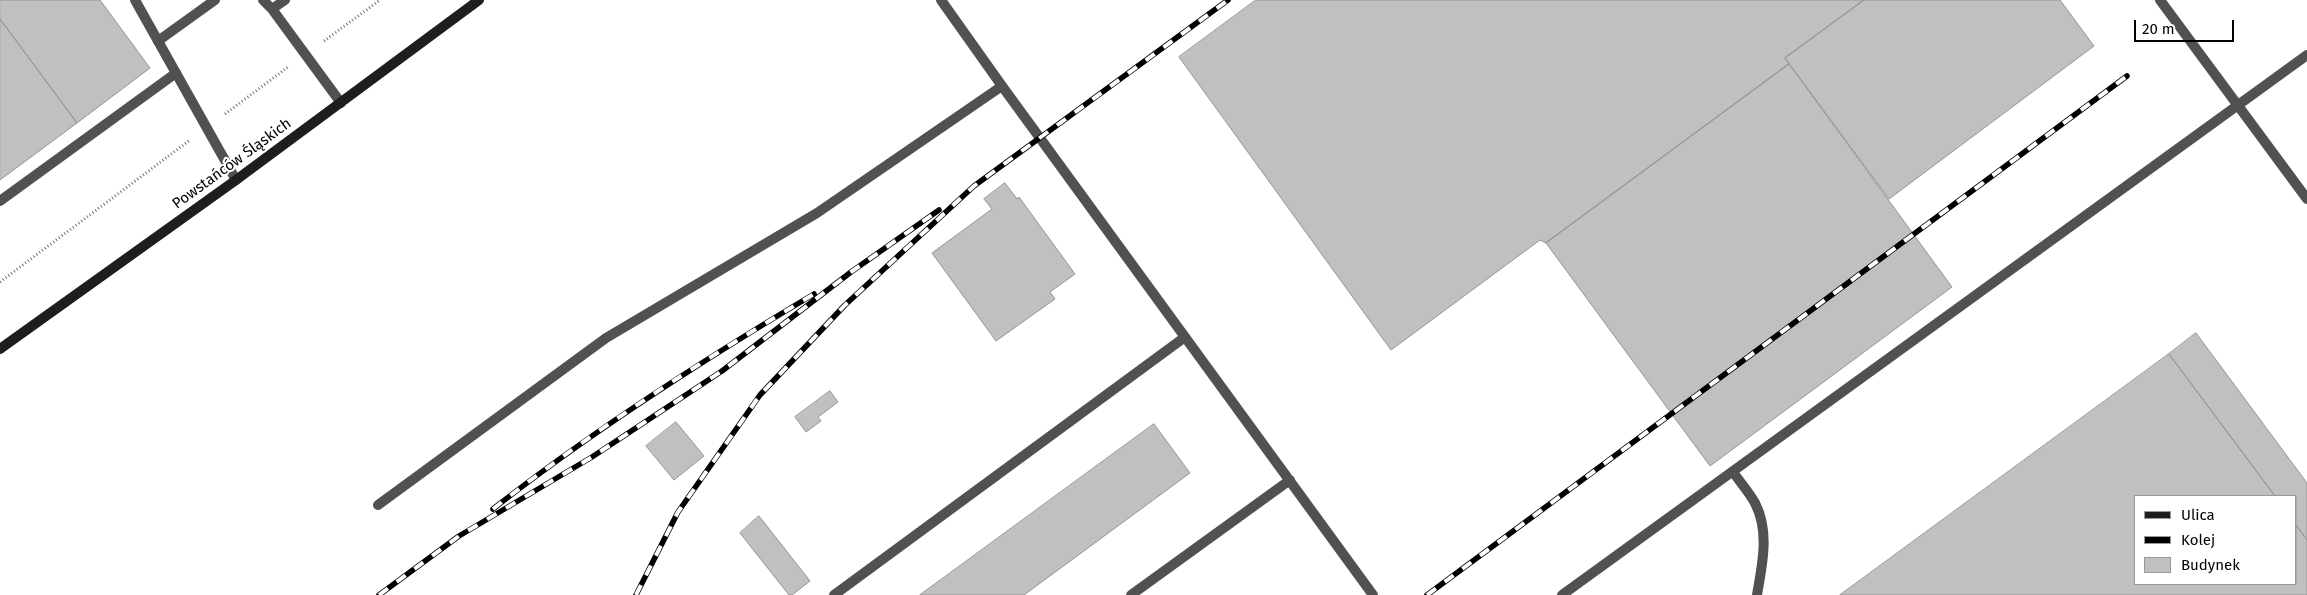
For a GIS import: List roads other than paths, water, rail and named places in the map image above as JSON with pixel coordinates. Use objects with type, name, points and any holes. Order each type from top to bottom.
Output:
[{"type":"main road","name":"Powstańców Śląskich","points":[[0,349],[236,180],[479,0]]},
{"type":"street","points":[[135,0],[236,180]]},
{"type":"street","points":[[158,42],[214,0]]},
{"type":"street","points":[[263,0],[341,103]]},
{"type":"street","points":[[272,10],[285,0]]},
{"type":"street","points":[[941,0],[1374,595]]},
{"type":"street","points":[[2160,0],[2307,199]]},
{"type":"street","points":[[1562,595],[2307,55]]},
{"type":"street","points":[[0,201],[176,73]]},
{"type":"street","points":[[378,505],[606,338],[816,213],[1002,86]]},
{"type":"street","points":[[834,595],[1185,337]]},
{"type":"street","points":[[1733,472],[1756,504],[1763,531],[1763,557],[1757,595]]},
{"type":"street","points":[[1131,595],[1290,480]]},
{"type":"railway","points":[[636,595],[678,512],[760,395],[845,305],[974,186],[1228,0]]},
{"type":"railway","points":[[1427,595],[2127,76]]},
{"type":"railway","points":[[379,595],[459,536],[592,457],[722,371],[851,272],[939,210]]},
{"type":"railway","points":[[493,509],[571,451],[650,396],[814,294]]}]
